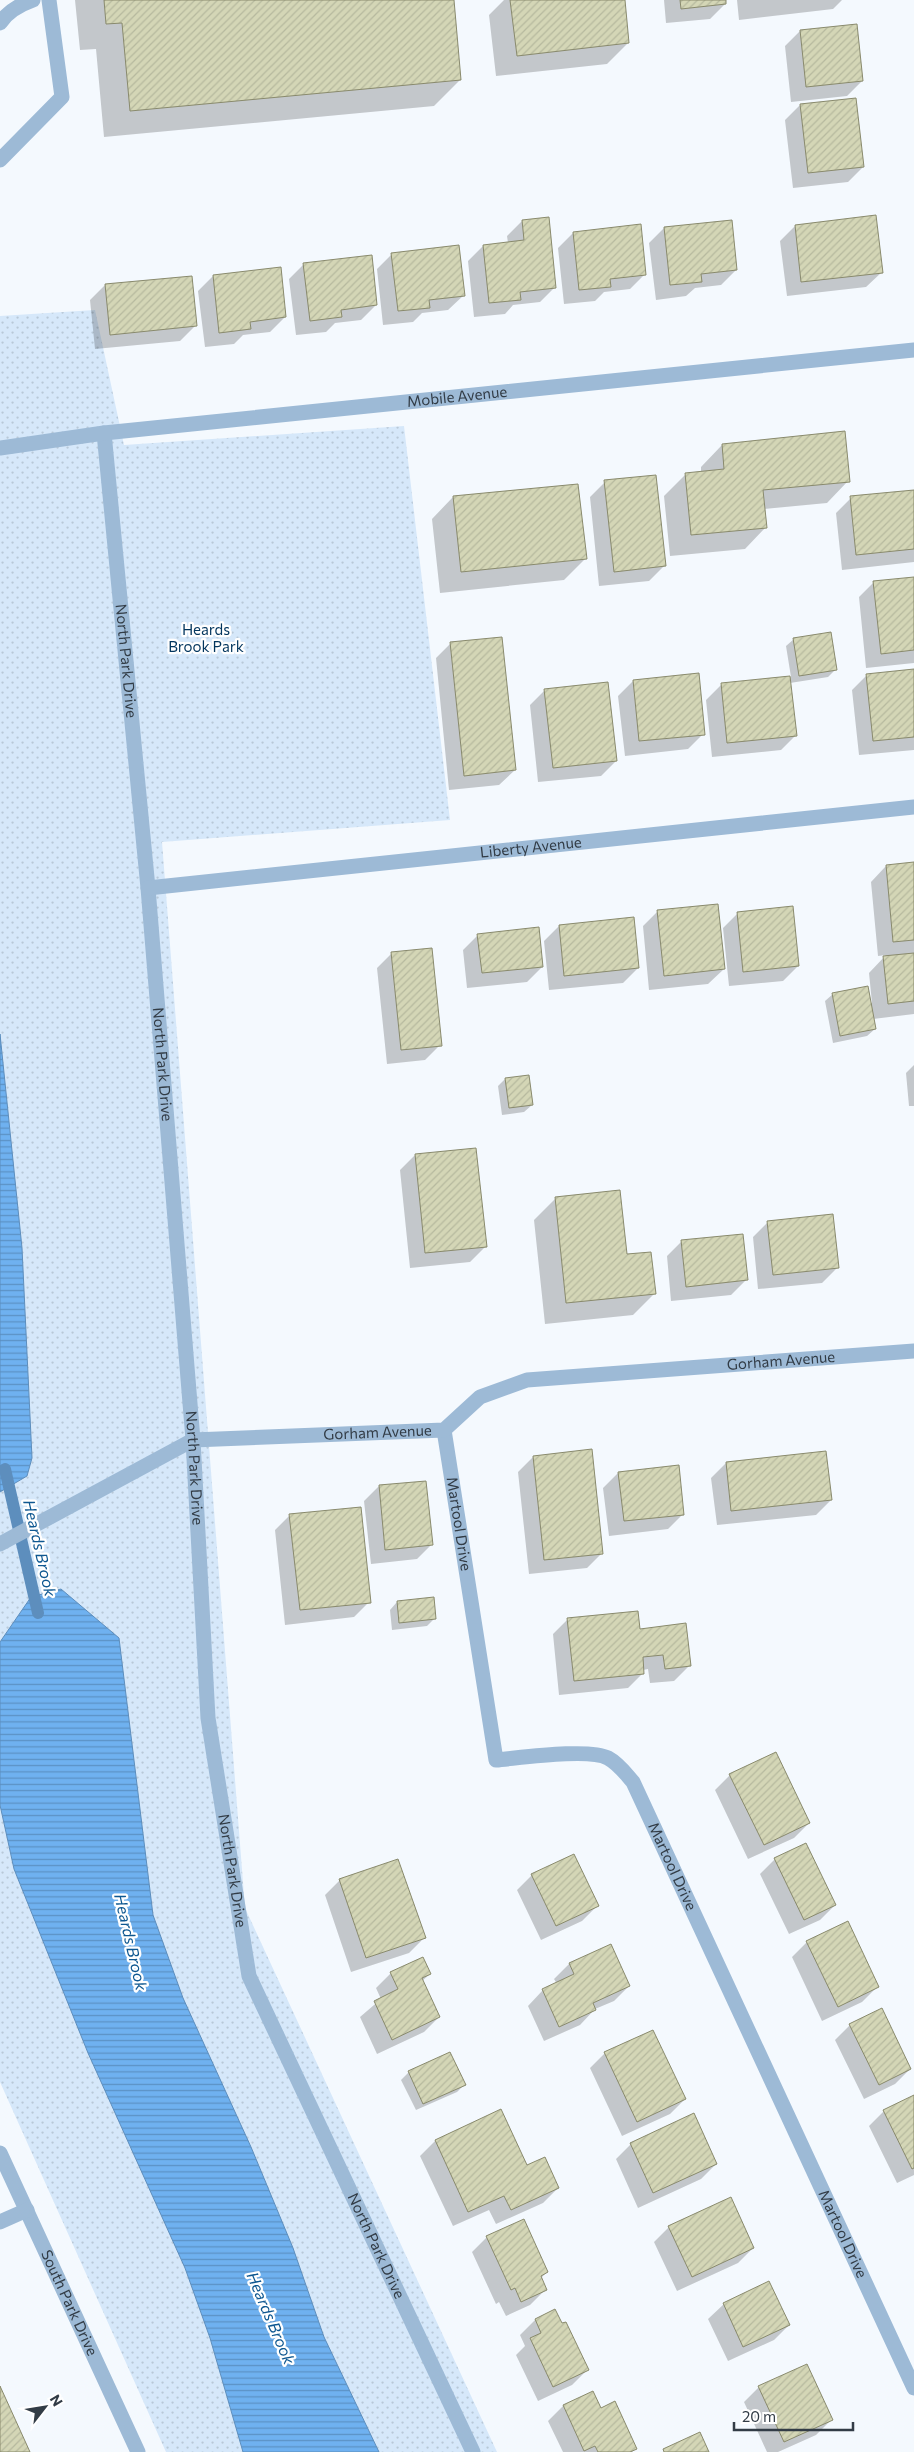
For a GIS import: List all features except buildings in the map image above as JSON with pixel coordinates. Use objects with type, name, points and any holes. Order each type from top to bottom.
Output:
[{"type":"street","points":[[0,23],[6,14],[18,6],[33,0]]},
{"type":"street","points":[[0,160],[62,97],[49,0]]},
{"type":"street","name":"Mobile Avenue","points":[[0,448],[104,433],[914,350]]},
{"type":"street","name":"North Park Drive","points":[[104,433],[148,888],[193,1440],[208,1718],[249,1976],[473,2452]]},
{"type":"street","name":"Liberty Avenue","points":[[148,888],[914,807]]},
{"type":"street","name":"Gorham Avenue","points":[[0,1544],[193,1440],[444,1430],[480,1397],[527,1380],[914,1350]]},
{"type":"street","name":"Martool Drive","points":[[444,1430],[496,1760],[587,1754],[606,1757],[620,1767],[633,1782],[914,2388]]},
{"type":"street","name":"South Park Drive","points":[[0,2152],[138,2452]]},
{"type":"street","points":[[0,2222],[26,2210]]},
{"type":"green space","name":"Heards Brook Park","points":[[95,310],[124,445],[404,426],[450,820],[162,842],[245,1908],[497,2452],[166,2452],[0,2082],[0,316]]},
{"type":"water","points":[[0,1034],[22,1248],[32,1458],[27,1476],[0,1492]]},
{"type":"water","points":[[61,1589],[119,1638],[153,1915],[183,1998],[251,2147],[293,2248],[324,2337],[379,2452],[243,2452],[210,2338],[185,2268],[88,2053],[14,1869],[0,1805],[0,1642],[31,1597]]},
{"type":"waterway","name":"Heards Brook","points":[[5,1469],[38,1613]]}]
